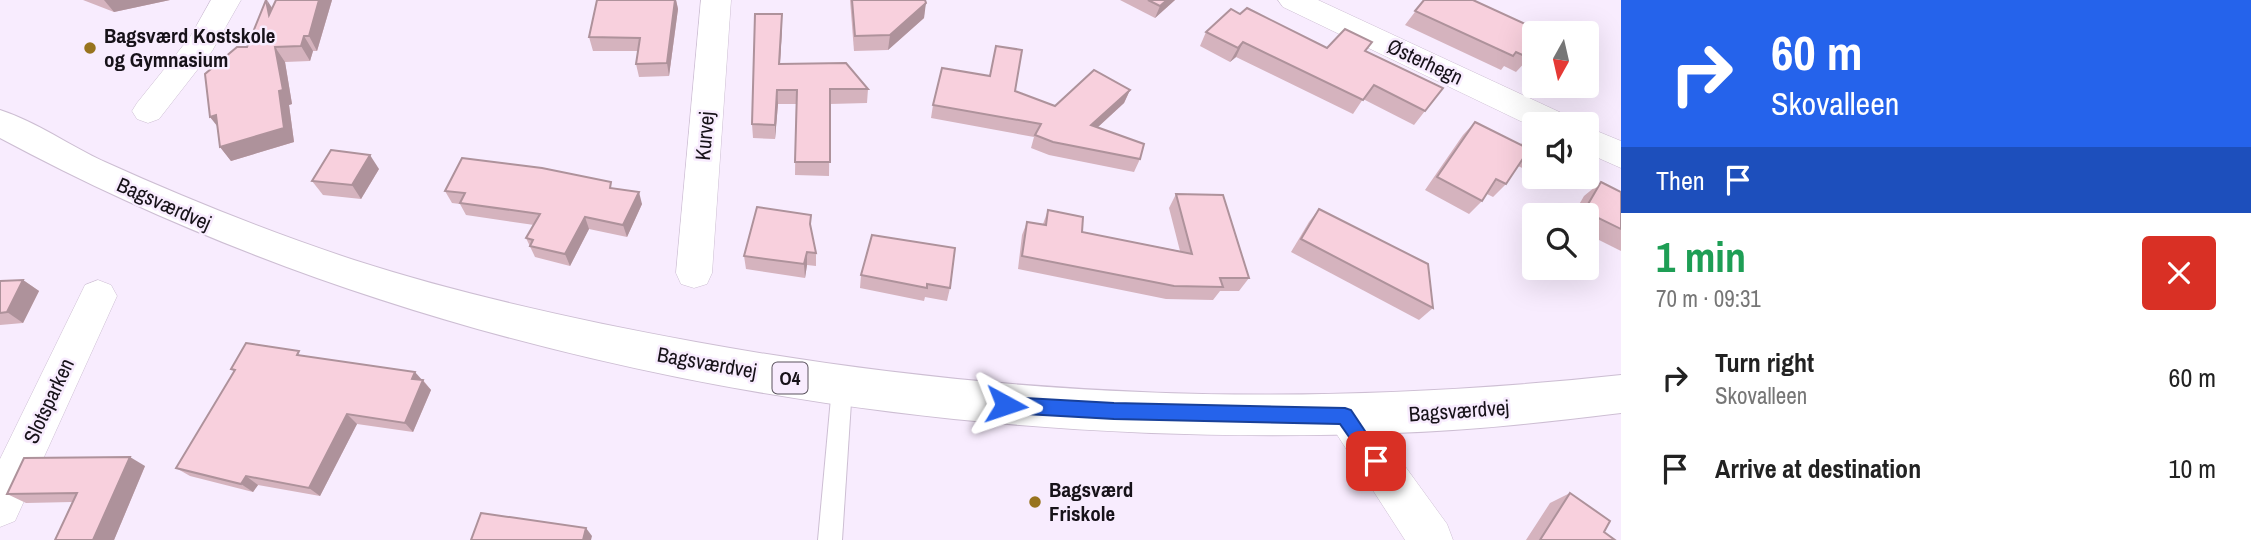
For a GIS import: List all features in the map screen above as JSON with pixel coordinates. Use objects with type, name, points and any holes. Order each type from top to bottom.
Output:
[{"type":"main road","name":"Bagsværdvej","points":[[0,122],[145,197],[278,252],[386,286],[537,328],[674,358],[842,387],[1061,410],[1345,416],[1446,413],[1621,394]]},
{"type":"street","points":[[148,111],[201,44],[226,0]]},
{"type":"street","name":"Kurvej","points":[[694,273],[716,0]]},
{"type":"street","name":"Østerhegn","points":[[1293,0],[1531,112]]},
{"type":"street","points":[[1599,145],[1621,155]]},
{"type":"street","name":"Slotsparken","points":[[0,506],[98,296]]},
{"type":"street","points":[[1345,416],[1431,540]]},
{"type":"lane","points":[[830,540],[842,387]]},
{"type":"building","points":[[266,0],[269,15],[276,0],[319,0],[309,36],[304,36],[301,46],[275,47],[283,90],[279,91],[284,128],[220,147],[216,115],[210,117],[205,74],[237,47],[247,47]]},
{"type":"building","points":[[597,0],[675,0],[667,63],[636,64],[640,38],[589,37]]},
{"type":"building","points":[[852,0],[925,0],[926,3],[890,35],[855,36]]},
{"type":"building","points":[[1148,0],[1167,0],[1160,6]]},
{"type":"building","points":[[1424,0],[1473,0],[1522,22],[1522,55],[1516,52],[1513,56],[1415,11]]},
{"type":"building","points":[[1247,8],[1327,48],[1345,29],[1372,42],[1365,51],[1443,88],[1425,111],[1374,85],[1363,100],[1243,42],[1238,48],[1206,32],[1231,9],[1240,14]]},
{"type":"building","points":[[755,14],[782,14],[779,64],[846,63],[868,89],[830,89],[830,162],[795,162],[797,90],[777,90],[775,125],[752,124]]},
{"type":"building","points":[[996,46],[1022,50],[1015,91],[1055,106],[1094,70],[1130,90],[1091,125],[1144,144],[1140,159],[1053,142],[1035,135],[1041,124],[933,105],[942,68],[990,76]]},
{"type":"building","points":[[1475,122],[1522,146],[1522,160],[1506,184],[1496,179],[1482,201],[1437,177]]},
{"type":"building","points":[[331,150],[370,155],[352,185],[312,181]]},
{"type":"building","points":[[462,158],[542,168],[611,182],[610,188],[639,192],[623,225],[585,217],[565,254],[530,246],[533,240],[526,238],[540,214],[460,203],[465,193],[445,191]]},
{"type":"building","points":[[1601,182],[1621,192],[1621,229],[1599,218],[1599,203],[1589,203]]},
{"type":"building","points":[[1176,194],[1223,195],[1249,278],[1220,278],[1223,287],[1174,286],[1022,256],[1027,222],[1046,225],[1048,210],[1083,217],[1082,232],[1192,254]]},
{"type":"building","points":[[757,207],[811,215],[810,224],[816,253],[807,252],[804,264],[744,256]]},
{"type":"building","points":[[1319,209],[1428,264],[1433,308],[1301,239]]},
{"type":"building","points":[[872,235],[955,248],[950,288],[927,284],[927,288],[861,275]]},
{"type":"building","points":[[23,280],[7,312],[0,313],[0,281]]},
{"type":"building","points":[[246,343],[299,351],[297,355],[415,372],[412,379],[423,380],[405,423],[347,414],[309,488],[246,476],[241,484],[176,468],[235,370],[231,369]]},
{"type":"building","points":[[130,457],[93,540],[55,540],[77,493],[7,494],[24,458]]},
{"type":"building","points":[[1570,493],[1610,521],[1604,532],[1615,540],[1540,540]]},
{"type":"building","points":[[481,513],[586,528],[583,540],[471,540]]},
{"type":"place","name":"Bagsværd Kostskole og Gymnasium","points":[[90,48]]},
{"type":"place","name":"Bagsværd Friskole","points":[[1035,502]]},
{"type":"route","points":[[1006,405],[1061,410],[1345,416],[1376,461]]}]
